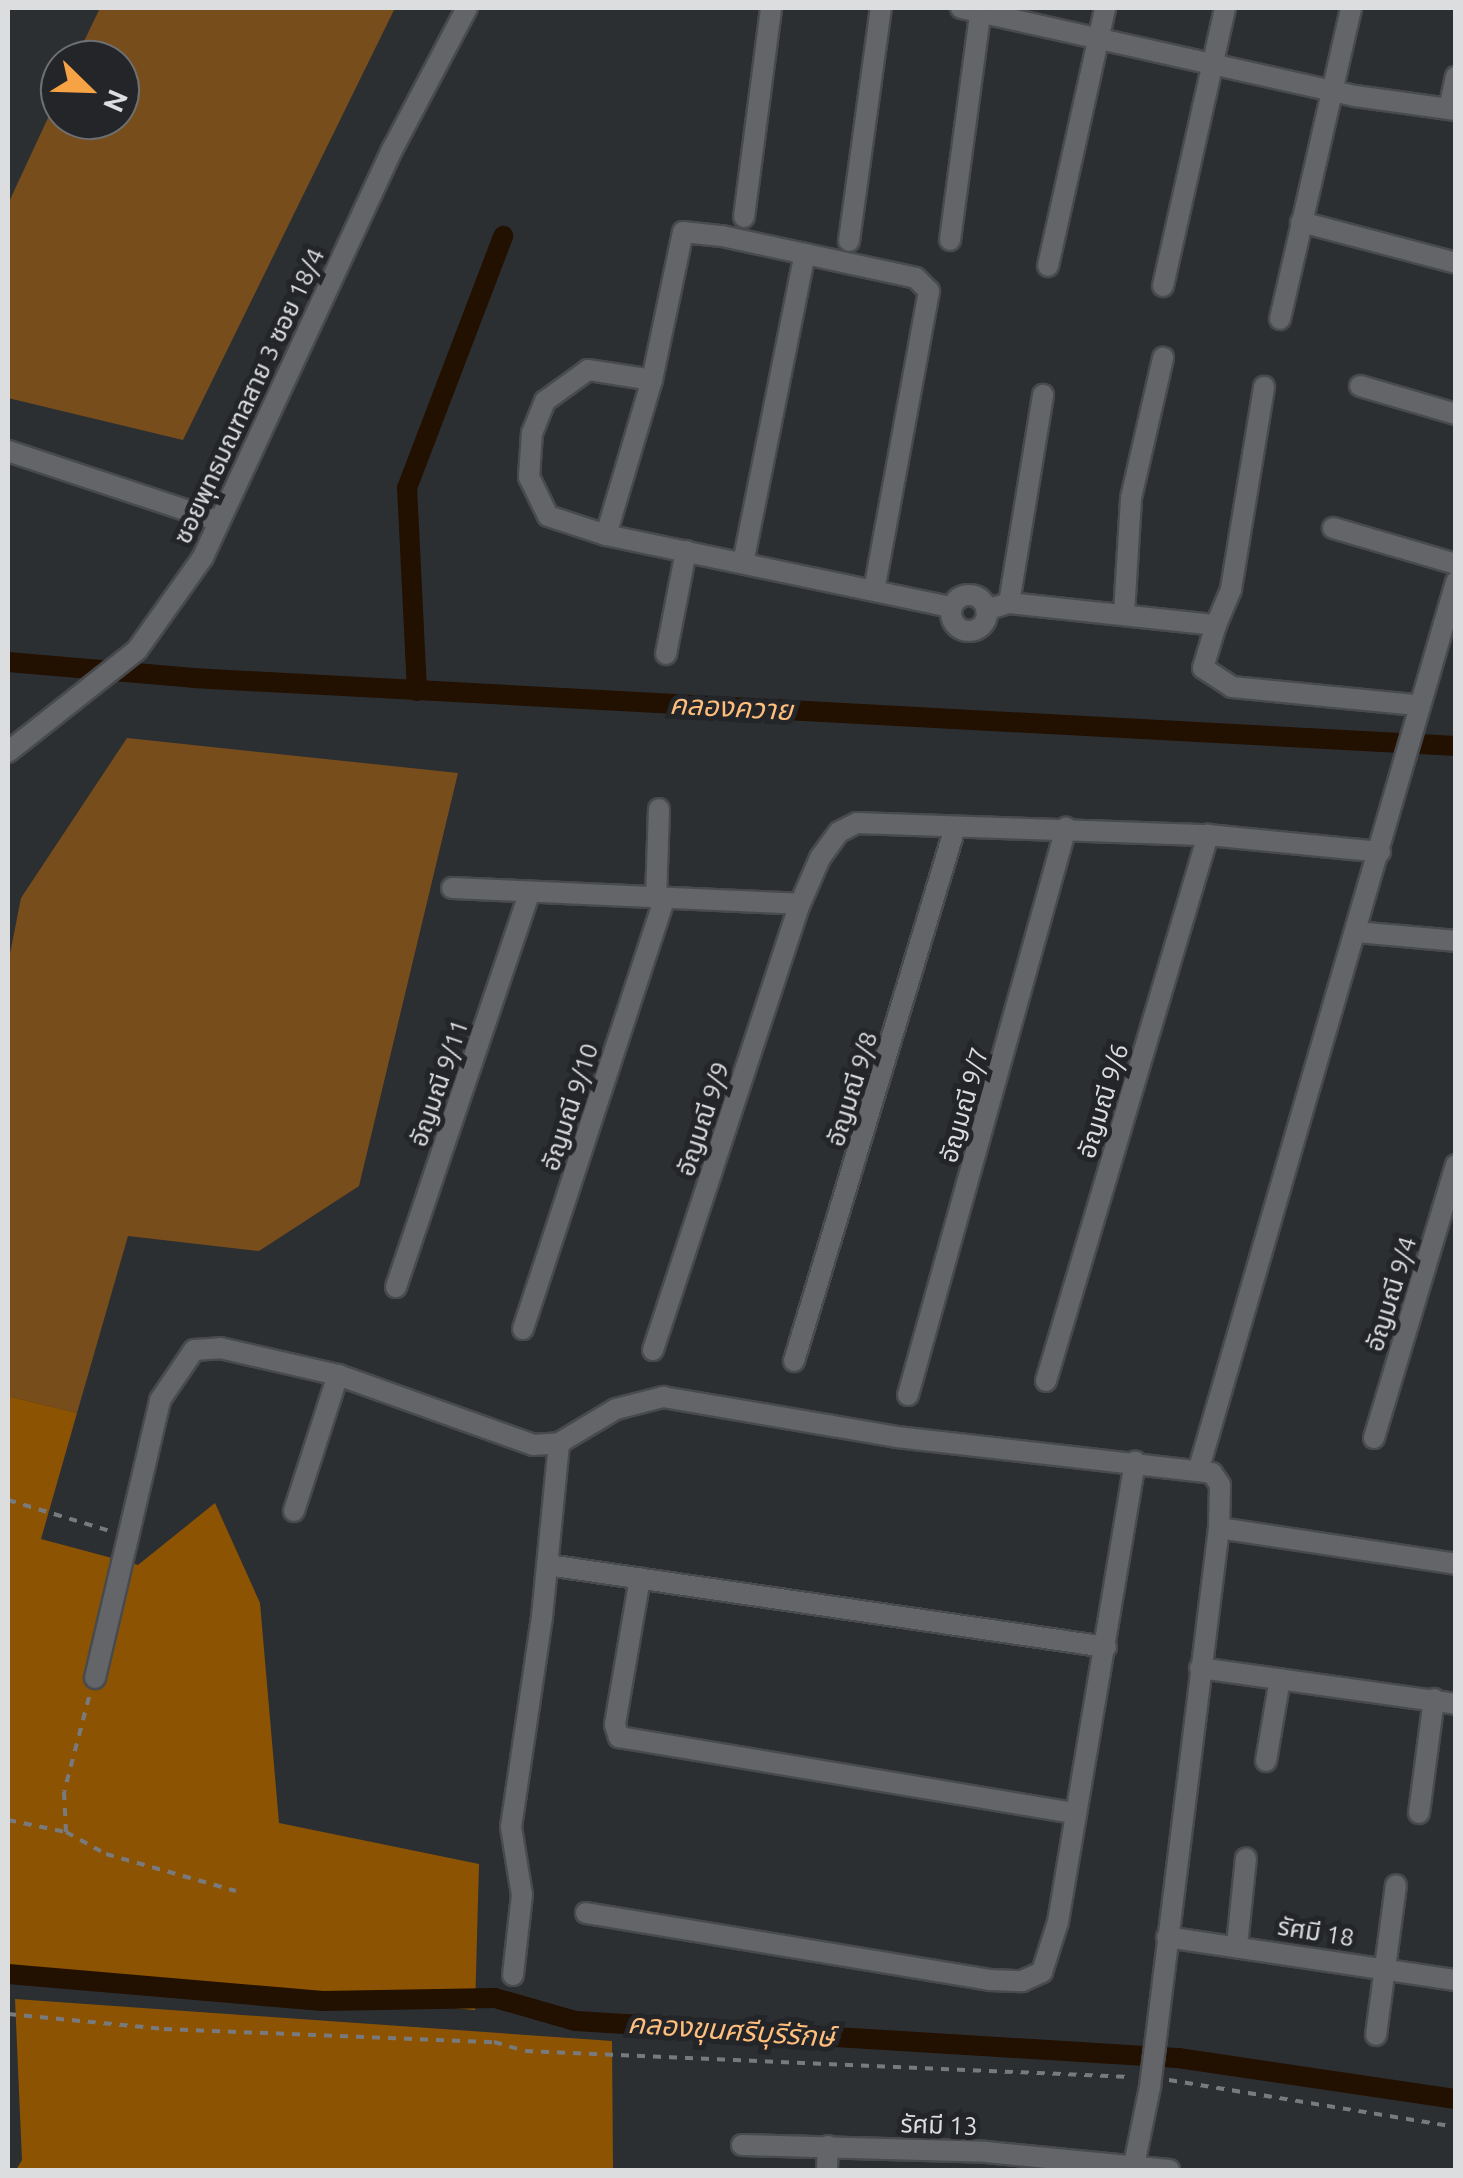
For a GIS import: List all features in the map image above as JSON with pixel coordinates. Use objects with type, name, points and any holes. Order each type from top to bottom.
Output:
[{"type":"street","name":"ซอยพุทธมณฑลสาย 3 ซอย 18/4","points":[[8,752],[76,694],[137,650],[203,557],[410,112],[467,8]]},
{"type":"street","points":[[744,217],[770,8]]},
{"type":"street","points":[[848,240],[881,8]]},
{"type":"street","points":[[1048,266],[1105,8]]},
{"type":"street","points":[[1163,286],[1225,8]]},
{"type":"street","points":[[1280,319],[1352,8]]},
{"type":"street","points":[[950,240],[974,9],[1330,90],[1452,109],[1456,77]]},
{"type":"street","points":[[1300,222],[1456,263]]},
{"type":"street","points":[[606,535],[652,380],[683,232],[805,254],[916,278],[929,291],[874,590]]},
{"type":"street","points":[[743,564],[805,254]]},
{"type":"street","points":[[1124,614],[1131,498],[1163,358]]},
{"type":"street","points":[[652,380],[588,370],[545,400],[532,433],[530,477],[548,516],[606,535],[952,607],[954,624],[968,631],[980,627],[986,610],[1009,603],[1216,624]]},
{"type":"street","points":[[1360,386],[1456,414]]},
{"type":"street","points":[[1264,387],[1231,589],[1203,668],[1232,687],[1417,705]]},
{"type":"street","points":[[1009,603],[1043,395]]},
{"type":"street","points":[[8,451],[219,520]]},
{"type":"street","points":[[1333,528],[1456,564]]},
{"type":"street","points":[[666,654],[686,551]]},
{"type":"street","points":[[1200,1468],[1382,844],[1417,705],[1456,582]]},
{"type":"street","name":"อัญมณี 9/10","points":[[523,1329],[660,900],[659,808]]},
{"type":"street","name":"อัญมณี 9/9","points":[[653,1350],[800,904],[820,858],[848,828],[1066,828],[1382,844]]},
{"type":"street","name":"อัญมณี 9/7","points":[[908,1395],[1066,828]]},
{"type":"street","name":"อัญมณี 9/8","points":[[794,1361],[954,831]]},
{"type":"street","name":"อัญมณี 9/6","points":[[1046,1381],[1208,835]]},
{"type":"street","points":[[452,888],[529,895],[800,904]]},
{"type":"street","name":"อัญมณี 9/11","points":[[396,1287],[529,895]]},
{"type":"street","points":[[1356,932],[1456,941]]},
{"type":"street","name":"อัญมณี 9/4","points":[[1374,1438],[1456,1164]]},
{"type":"street","points":[[95,1678],[160,1400],[194,1350],[220,1348],[338,1375],[533,1444],[559,1443],[616,1409],[663,1397],[896,1436],[1200,1468],[1220,1485],[1219,1528],[1150,2081],[1133,2168]]},
{"type":"street","points":[[294,1511],[338,1375]]},
{"type":"street","points":[[513,1975],[522,1895],[510,1827],[548,1565],[559,1443]]},
{"type":"street","points":[[586,1913],[1022,1980],[1042,1972],[1049,1960],[1136,1461]]},
{"type":"street","points":[[1219,1528],[1456,1564]]},
{"type":"street","points":[[548,1565],[1106,1647]]},
{"type":"street","points":[[640,1578],[615,1726],[619,1737],[1075,1813]]},
{"type":"street","points":[[1200,1668],[1456,1704]]},
{"type":"street","points":[[1266,1761],[1280,1678]]},
{"type":"street","points":[[1419,1812],[1434,1700]]},
{"type":"street","points":[[1237,1945],[1246,1858]]},
{"type":"street","points":[[1376,2034],[1396,1885]]},
{"type":"street","name":"รัศมี 18","points":[[1168,1937],[1456,1980]]},
{"type":"street","name":"รัศมี 13","points":[[742,2145],[828,2146],[984,2161],[1169,2170]]},
{"type":"street","points":[[827,2170],[828,2146]]},
{"type":"path","points":[[8,1500],[129,1537]]},
{"type":"path","points":[[66,1832],[64,1792],[95,1678]]},
{"type":"path","points":[[8,1820],[66,1832],[106,1854],[236,1891]]},
{"type":"path","points":[[8,2014],[164,2029],[494,2042],[525,2051],[1150,2081],[1456,2126]]},
{"type":"shaded area","points":[[100,8],[395,8],[183,440],[8,398],[8,204],[40,135],[40,140],[140,140],[140,40],[85,40]]},
{"type":"shaded area","points":[[127,738],[458,773],[359,1186],[259,1251],[128,1236],[77,1413],[8,1396],[8,964],[21,898]]},
{"type":"shaded area","points":[[8,1396],[77,1413],[41,1539],[138,1565],[215,1503],[260,1603],[279,1823],[479,1864],[475,2010],[8,1967]]},
{"type":"shaded area","points":[[15,1999],[612,2041],[613,2170],[16,2170],[22,2160]]},
{"type":"waterway","points":[[417,691],[407,488],[503,236]]},
{"type":"waterway","name":"คลองควาย","points":[[8,662],[193,678],[1456,746]]},
{"type":"waterway","name":"คลองขุนศรีบุรีรักษ์","points":[[8,1974],[323,2001],[495,1998],[576,2021],[1178,2058],[1456,2099]]}]
